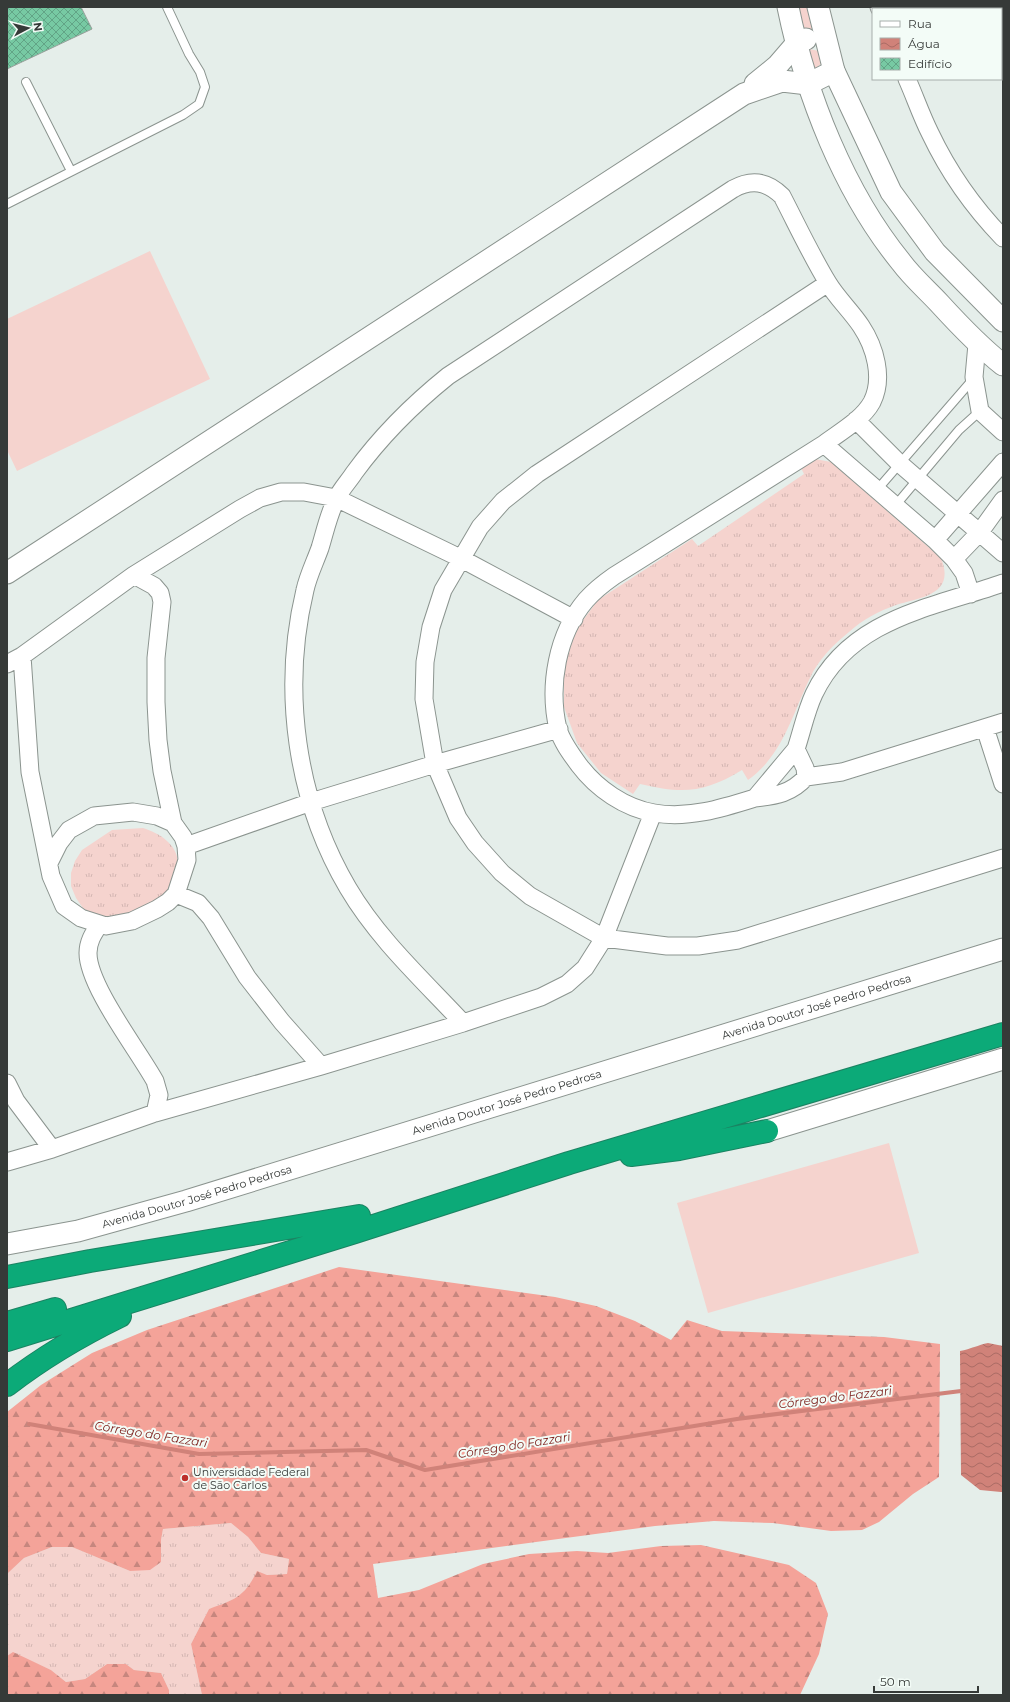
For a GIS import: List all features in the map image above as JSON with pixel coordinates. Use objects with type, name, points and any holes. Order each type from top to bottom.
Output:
[{"type":"highway","points":[[7,1323],[359,1216],[601,1138],[1003,1018]]},
{"type":"highway","points":[[7,1340],[568,1163],[1003,1034]]},
{"type":"highway","points":[[568,1163],[679,1149],[767,1131]]},
{"type":"highway","points":[[7,1277],[90,1261],[359,1216]]},
{"type":"highway","points":[[7,1385],[29,1368],[101,1325],[188,1284]]},
{"type":"street","points":[[788,7],[796,44],[808,84],[828,136],[858,199],[900,262],[977,344],[1003,364]]},
{"type":"street","points":[[818,7],[834,71],[892,192],[935,252],[1000,318]]},
{"type":"street","points":[[7,573],[744,94],[777,66],[796,44],[810,37],[824,33]]},
{"type":"street","points":[[744,94],[782,81],[808,84],[834,71]]},
{"type":"street","points":[[907,80],[922,117],[944,159],[978,210],[1003,238]]},
{"type":"street","points":[[463,1023],[380,933],[349,889],[327,848],[311,802],[302,768],[294,714],[295,651],[305,590],[336,498],[383,436],[417,400],[448,376],[739,186],[752,182],[761,183],[775,189],[782,196],[828,283],[861,326],[872,344],[877,365],[877,385],[872,402],[856,420],[824,444],[614,576],[586,600],[574,619],[562,645],[554,680],[554,701],[559,729],[574,758],[586,774],[602,790],[620,801],[653,813],[689,814],[717,810],[755,798],[774,797],[799,786],[806,778],[842,772],[1003,722]]},
{"type":"street","points":[[828,283],[536,474],[502,501],[480,527],[442,590],[431,626],[425,662],[424,699],[435,764],[458,818],[476,843],[502,873],[530,896],[604,938],[667,946],[698,946],[738,940],[1003,858]]},
{"type":"street","points":[[1000,318],[987,320],[980,328],[974,377],[980,411],[1003,432]]},
{"type":"street","points":[[856,420],[899,463],[1003,553]]},
{"type":"street","points":[[824,444],[876,491],[935,540],[954,559],[964,573],[971,594]]},
{"type":"street","points":[[935,540],[1003,462]]},
{"type":"street","points":[[7,664],[22,656],[134,575],[240,508],[260,498],[281,492],[304,492],[336,498],[460,558],[574,619]]},
{"type":"street","points":[[954,559],[980,532],[1003,500]]},
{"type":"street","points":[[22,656],[30,772],[50,876],[64,906],[81,918],[98,925],[119,924],[132,921],[157,910],[176,894],[187,860],[186,846],[173,823],[162,771],[156,702],[156,658],[162,602],[160,593],[154,586],[134,575]]},
{"type":"street","points":[[755,798],[796,749],[814,694],[827,671],[847,649],[870,631],[897,617],[1003,583]]},
{"type":"street","points":[[985,728],[1003,784]]},
{"type":"street","points":[[186,846],[311,802],[435,764],[559,729]]},
{"type":"street","points":[[796,749],[805,768],[806,778]]},
{"type":"street","points":[[48,863],[59,843],[69,830],[94,816],[133,812],[157,816],[173,823]]},
{"type":"street","points":[[7,1162],[52,1149],[156,1113],[321,1066],[463,1023],[541,997],[567,984],[585,968],[604,938],[653,813]]},
{"type":"street","points":[[176,894],[198,903],[212,918],[247,977],[282,1022],[321,1066]]},
{"type":"street","points":[[98,925],[90,940],[88,953],[91,970],[103,996],[155,1080],[159,1095],[156,1113]]},
{"type":"street","name":"Avenida Doutor José Pedro Pedrosa","points":[[7,1244],[78,1231],[186,1201],[1003,949]]},
{"type":"street","points":[[767,1131],[1003,1060]]},
{"type":"street","points":[[7,1083],[16,1101],[52,1149]]},
{"type":"lane","points":[[7,204],[71,170],[183,115],[198,104],[205,87],[200,72],[189,54],[167,7]]},
{"type":"lane","points":[[26,82],[71,170]]},
{"type":"lane","points":[[876,491],[974,377]]},
{"type":"lane","points":[[894,506],[919,480],[959,430],[980,411]]},
{"type":"green space","points":[[798,7],[811,7],[813,29],[810,31],[803,29]]},
{"type":"green space","points":[[809,49],[819,51],[822,63],[814,70],[802,56]]},
{"type":"green space","points":[[150,251],[210,379],[17,471],[7,450],[7,319]]},
{"type":"green space","points":[[815,459],[831,462],[941,558],[944,570],[944,580],[940,587],[934,592],[896,605],[871,616],[859,624],[832,647],[813,671],[792,720],[770,759],[748,780],[742,770],[728,778],[704,787],[681,790],[640,784],[633,794],[601,773],[577,743],[564,707],[564,668],[575,631],[598,600],[692,539],[698,546],[804,474],[800,466]]},
{"type":"green space","points":[[143,828],[161,836],[175,851],[178,864],[175,889],[139,916],[106,920],[94,916],[83,908],[76,898],[71,886],[71,873],[75,861],[82,850],[112,830]]},
{"type":"green space","points":[[889,1143],[919,1253],[708,1313],[677,1203]]},
{"type":"green space","points":[[339,1267],[555,1297],[596,1306],[635,1321],[671,1340],[687,1320],[722,1331],[884,1337],[940,1344],[939,1477],[913,1494],[879,1522],[862,1530],[831,1531],[773,1523],[714,1521],[655,1526],[373,1564],[378,1598],[419,1590],[483,1564],[529,1554],[577,1551],[608,1553],[661,1546],[701,1545],[789,1565],[816,1583],[828,1614],[819,1654],[800,1695],[202,1695],[191,1644],[209,1609],[238,1596],[248,1587],[257,1571],[267,1575],[287,1574],[289,1559],[261,1553],[248,1537],[231,1523],[163,1529],[161,1540],[161,1562],[150,1570],[130,1571],[72,1547],[52,1547],[24,1558],[7,1574],[7,1412],[41,1385],[92,1353],[147,1330]]},
{"type":"green space","points":[[231,1523],[248,1537],[261,1553],[289,1559],[287,1574],[267,1575],[257,1572],[248,1587],[238,1596],[209,1609],[191,1644],[202,1695],[169,1695],[169,1690],[161,1673],[134,1670],[126,1664],[107,1664],[85,1679],[66,1682],[51,1670],[13,1653],[7,1656],[7,1574],[24,1558],[52,1547],[72,1547],[130,1571],[161,1562],[161,1540],[163,1529]]},
{"type":"green space","points":[[13,1652],[51,1670],[66,1682],[85,1679],[107,1664],[126,1664],[134,1670],[161,1673],[169,1690],[169,1695],[7,1695],[7,1656]]},
{"type":"water","points":[[988,1343],[1003,1346],[1003,1492],[980,1490],[961,1475],[960,1351]]},
{"type":"building","points":[[7,7],[81,7],[92,29],[7,69]]},
{"type":"waterway","name":"Córrego do Fazzari","points":[[29,1424],[199,1454],[366,1450],[425,1470],[737,1419],[961,1391],[965,1392]]},
{"type":"place","name":"Universidade Federal de São Carlos","points":[[185,1478]]}]
